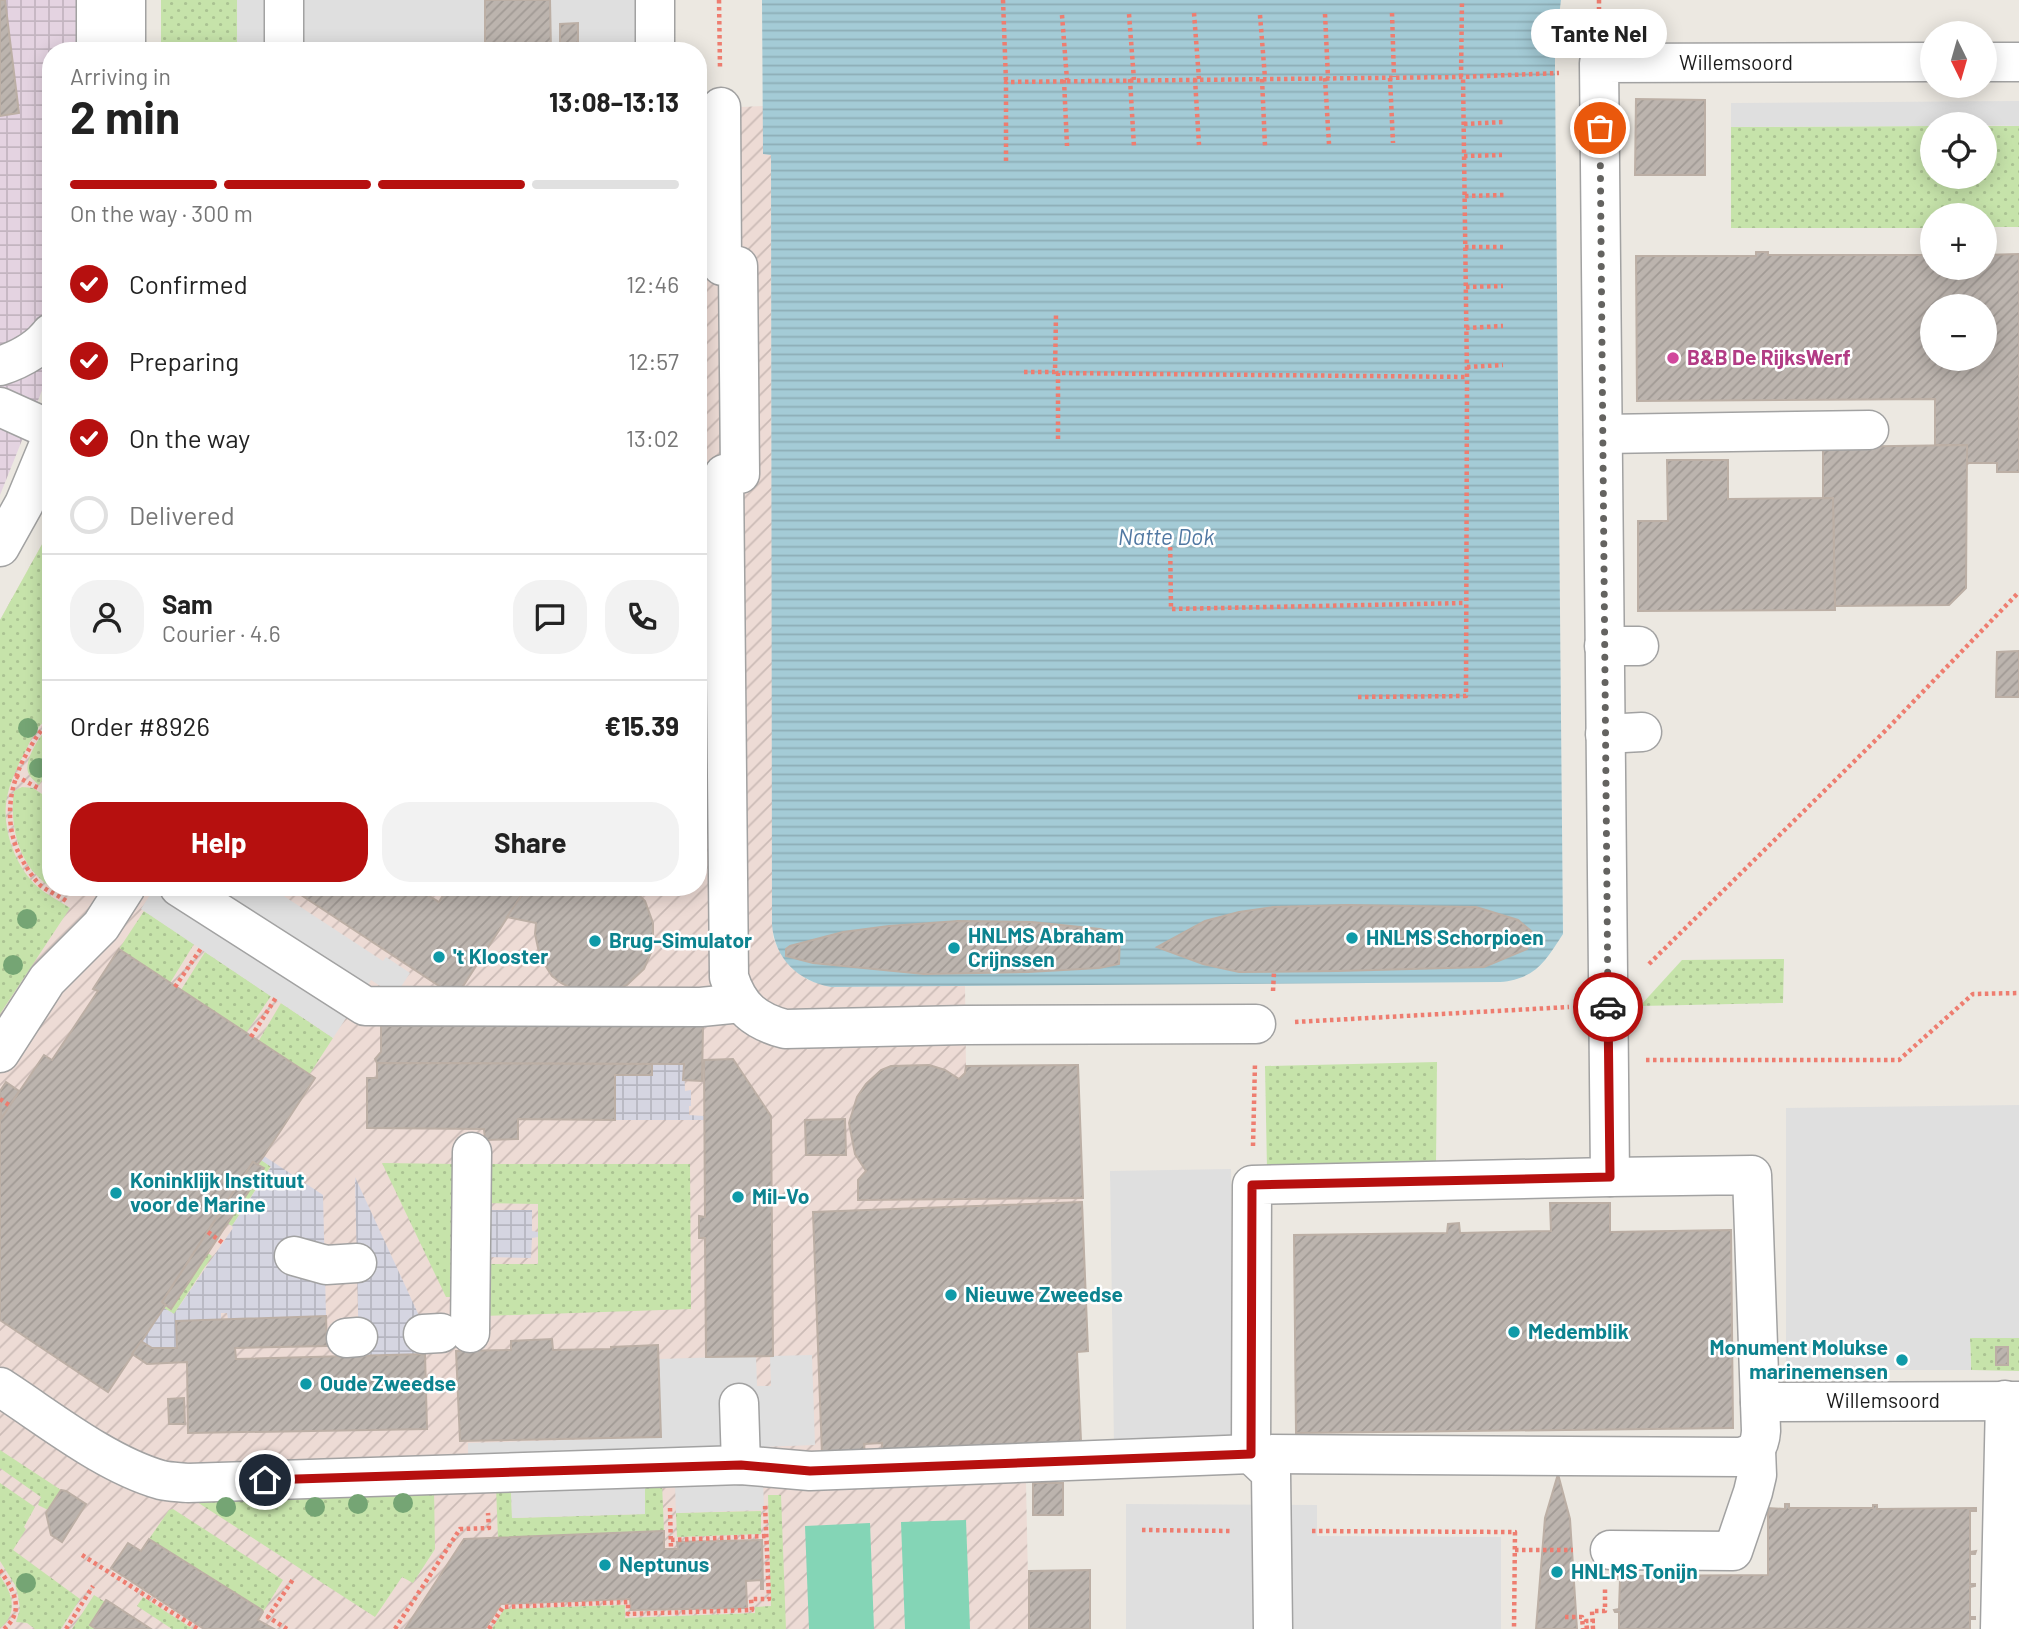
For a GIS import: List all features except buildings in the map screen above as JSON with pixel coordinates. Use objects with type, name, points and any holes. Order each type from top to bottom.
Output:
[{"type":"street","points":[[96,0],[96,42]]},
{"type":"street","points":[[126,0],[126,42]]},
{"type":"street","points":[[284,0],[284,42]]},
{"type":"street","points":[[655,0],[655,42]]},
{"type":"street","name":"Willemsoord","points":[[1610,1177],[1608,1005],[1623,733],[1622,646],[1602,433],[1600,63],[1920,62]]},
{"type":"street","points":[[1997,62],[2019,62]]},
{"type":"street","points":[[721,107],[722,266],[738,266],[740,474],[724,474],[729,977],[741,1003],[751,1014],[767,1024],[785,1029],[1256,1024]]},
{"type":"street","points":[[0,366],[14,361],[42,342]]},
{"type":"street","points":[[0,407],[42,426]]},
{"type":"street","points":[[1602,433],[1869,430]]},
{"type":"street","points":[[0,547],[24,504],[42,461]]},
{"type":"street","points":[[0,1053],[47,981],[102,925],[120,896]]},
{"type":"street","points":[[193,896],[365,1006],[701,1007],[741,1003]]},
{"type":"street","points":[[444,1333],[477,1233],[472,1152]]},
{"type":"street","points":[[1273,1629],[1270,1473],[1251,1454],[1252,1185],[1752,1175],[1760,1441],[1756,1450],[1757,1475],[1733,1551],[1610,1550]]},
{"type":"street","points":[[294,1256],[326,1265],[357,1263]]},
{"type":"street","points":[[0,1387],[105,1456],[164,1481],[188,1483],[753,1466],[810,1471],[1251,1454],[1740,1457],[1756,1450]]},
{"type":"street","name":"Willemsoord","points":[[1760,1402],[2012,1401],[2000,1629]]},
{"type":"street","points":[[739,1403],[753,1466]]},
{"type":"path","points":[[719,0],[721,107]]},
{"type":"path","points":[[1003,0],[1006,161]]},
{"type":"path","points":[[1358,697],[1466,696],[1467,367],[1462,0]]},
{"type":"path","points":[[1194,13],[1199,145]]},
{"type":"path","points":[[1392,13],[1393,143]]},
{"type":"path","points":[[1129,14],[1134,147]]},
{"type":"path","points":[[1325,14],[1329,144]]},
{"type":"path","points":[[1062,15],[1067,146]]},
{"type":"path","points":[[1261,15],[1265,146]]},
{"type":"path","points":[[1006,82],[1462,77],[1564,73]]},
{"type":"path","points":[[1464,124],[1503,122]]},
{"type":"path","points":[[1464,156],[1503,155]]},
{"type":"path","points":[[1465,196],[1504,195]]},
{"type":"path","points":[[1465,247],[1503,247]]},
{"type":"path","points":[[1466,287],[1503,286]]},
{"type":"path","points":[[1056,314],[1058,439]]},
{"type":"path","points":[[1466,328],[1503,326]]},
{"type":"path","points":[[1467,367],[1503,365]]},
{"type":"path","points":[[1024,372],[1467,377]]},
{"type":"path","points":[[1170,533],[1171,609],[1465,603]]},
{"type":"path","points":[[1252,1185],[1256,1024],[1608,1005],[1887,729],[2019,592]]},
{"type":"path","points":[[42,728],[16,776],[11,792],[9,817],[15,843],[26,867],[42,885]]},
{"type":"path","points":[[16,776],[38,788]]},
{"type":"path","points":[[58,896],[102,925]]},
{"type":"path","points":[[1609,1060],[1899,1060],[1973,994],[2019,993]]},
{"type":"path","points":[[0,1099],[9,1105]]},
{"type":"path","points":[[208,1233],[223,1242]]},
{"type":"path","points":[[489,1629],[503,1607],[628,1602],[628,1614],[752,1610],[751,1599],[769,1599],[766,1536],[753,1466]]},
{"type":"path","points":[[395,1629],[460,1529],[489,1528],[486,1474]]},
{"type":"path","points":[[1142,1530],[1515,1532],[1514,1629]]},
{"type":"path","points":[[671,1540],[766,1536]]},
{"type":"path","points":[[1515,1550],[1610,1550]]},
{"type":"path","points":[[82,1555],[198,1629]]},
{"type":"path","points":[[0,1570],[12,1588],[16,1600],[16,1611],[7,1628]]},
{"type":"path","points":[[287,1629],[268,1617],[294,1578]]},
{"type":"path","points":[[66,1629],[93,1586]]},
{"type":"path","points":[[1592,1611],[1594,1629]]},
{"type":"path","points":[[1564,1617],[1582,1617],[1585,1629]]},
{"type":"path","points":[[1585,1629],[1586,1621],[1595,1621],[1594,1629]]},
{"type":"shaded area","points":[[0,0],[106,0],[105,42],[42,42],[42,390],[0,495]]},
{"type":"shaded area","points":[[237,0],[671,0],[670,42],[237,42]]},
{"type":"shaded area","points":[[2019,101],[2019,126],[1997,125],[1997,112],[1920,112],[1920,126],[1731,127],[1731,103]]},
{"type":"shaded area","name":"Koninklijk Instituut voor de Marine","points":[[763,106],[763,154],[771,154],[773,937],[789,965],[808,980],[824,985],[965,986],[966,1066],[1078,1065],[1088,1351],[1077,1352],[1081,1441],[989,1445],[997,1471],[997,1484],[1026,1483],[1029,1629],[0,1629],[0,620],[42,544],[42,896],[707,896],[707,109]]},
{"type":"shaded area","points":[[149,896],[284,896],[383,961],[386,957],[410,973],[395,996],[371,980],[333,1038],[141,909]]},
{"type":"shaded area","points":[[652,1064],[684,1064],[685,1091],[691,1090],[689,1115],[704,1116],[704,1120],[615,1120],[615,1075],[652,1075]]},
{"type":"shaded area","points":[[2019,1105],[2019,1338],[1970,1338],[1971,1370],[1786,1370],[1786,1108]]},
{"type":"shaded area","points":[[264,1156],[323,1195],[326,1316],[228,1319],[227,1313],[221,1313],[221,1320],[176,1321],[177,1348],[152,1348],[141,1341],[164,1308],[174,1314],[233,1228],[271,1167],[261,1160]]},
{"type":"shaded area","points":[[1231,1169],[1234,1443],[1114,1445],[1110,1171]]},
{"type":"shaded area","points":[[355,1177],[421,1320],[425,1354],[359,1356]]},
{"type":"shaded area","points":[[485,1210],[532,1210],[532,1231],[538,1232],[538,1237],[532,1238],[531,1258],[484,1257]]},
{"type":"shaded area","points":[[812,1355],[815,1445],[762,1447],[764,1510],[676,1513],[675,1485],[645,1484],[645,1514],[512,1518],[511,1488],[468,1456],[468,1443],[661,1437],[659,1359],[756,1356],[757,1386],[771,1386],[770,1356]]},
{"type":"shaded area","points":[[1126,1504],[1317,1505],[1317,1536],[1501,1537],[1501,1629],[1126,1629]]},
{"type":"green space","points":[[161,0],[237,0],[237,42],[161,42]]},
{"type":"green space","points":[[1920,126],[1920,189],[1997,189],[1997,126],[2019,126],[2019,227],[1997,227],[1997,203],[1920,203],[1920,228],[1731,228],[1731,127]]},
{"type":"green space","points":[[42,544],[42,724],[31,740],[10,787],[6,821],[17,858],[30,879],[42,890],[42,896],[51,896],[70,908],[0,1014],[0,620]]},
{"type":"green space","points":[[42,735],[42,780],[39,785],[29,774],[27,767]]},
{"type":"green space","points":[[22,787],[33,788],[42,794],[42,880],[31,869],[19,845],[13,818],[14,791]]},
{"type":"green space","points":[[144,911],[194,944],[170,983],[119,949]]},
{"type":"green space","points":[[205,952],[271,996],[246,1033],[181,990]]},
{"type":"green space","points":[[1784,959],[1783,1003],[1640,1006],[1682,960]]},
{"type":"green space","points":[[281,1003],[333,1038],[309,1075],[258,1042]]},
{"type":"green space","points":[[1437,1062],[1436,1166],[1267,1169],[1265,1066]]},
{"type":"green space","points":[[261,1160],[271,1166],[232,1226],[227,1223],[264,1168],[258,1163]]},
{"type":"green space","points":[[382,1163],[455,1164],[454,1297],[446,1297]]},
{"type":"green space","points":[[484,1164],[690,1164],[691,1309],[484,1316],[484,1264],[538,1264],[538,1204],[484,1203]]},
{"type":"green space","points":[[208,1253],[212,1256],[174,1314],[164,1308],[165,1306],[171,1309]]},
{"type":"green space","points":[[1970,1338],[2019,1338],[2019,1371],[1971,1370]]},
{"type":"green space","points":[[0,1450],[61,1490],[48,1510],[38,1505],[41,1497],[0,1468]]},
{"type":"green space","points":[[0,1483],[35,1507],[13,1550],[80,1599],[61,1629],[35,1629],[27,1623],[16,1622],[20,1609],[18,1595],[0,1561]]},
{"type":"green space","points":[[645,1483],[662,1483],[664,1531],[498,1538],[496,1487],[511,1487],[512,1518],[645,1514]]},
{"type":"green space","points":[[434,1489],[435,1549],[413,1583],[402,1577],[375,1617],[197,1502],[197,1497]]},
{"type":"green space","points":[[768,1495],[781,1495],[786,1629],[492,1629],[504,1609],[625,1605],[625,1618],[755,1613],[755,1607],[771,1606]]},
{"type":"green space","points":[[173,1509],[283,1580],[263,1612],[149,1539],[169,1510]]},
{"type":"green space","points":[[761,1511],[761,1534],[677,1537],[676,1513]]},
{"type":"green space","points":[[966,1520],[970,1629],[905,1629],[901,1522]]},
{"type":"green space","points":[[870,1523],[874,1629],[809,1629],[805,1526]]},
{"type":"green space","points":[[0,1576],[8,1589],[12,1609],[0,1628]]},
{"type":"green space","points":[[94,1595],[105,1602],[90,1625],[96,1629],[72,1629]]},
{"type":"green space","points":[[143,1597],[193,1629],[172,1629],[137,1606]]},
{"type":"water","name":"Natte Dok","points":[[762,0],[1561,0],[1555,72],[1563,934],[1544,961],[1531,973],[1500,982],[831,987],[808,980],[790,967],[778,948],[772,925],[771,155],[763,154]]},
{"type":"way so far","points":[[1600,128],[1608,1007]]},
{"type":"place","name":"Tante Nel","points":[[1600,128]]},
{"type":"place","name":"B&B De RijksWerf","points":[[1673,358]]},
{"type":"place","name":"HNLMS Schorpioen","points":[[1352,938]]},
{"type":"place","name":"Brug-Simulator","points":[[595,941]]},
{"type":"place","name":"HNLMS Abraham Crijnssen","points":[[954,948]]},
{"type":"place","name":"'t Klooster","points":[[439,957]]},
{"type":"place","name":"Koninklijk Instituut voor de Marine","points":[[116,1193]]},
{"type":"place","name":"Mil-Vo","points":[[738,1197]]},
{"type":"place","name":"Nieuwe Zweedse","points":[[951,1295]]},
{"type":"place","name":"Medemblik","points":[[1514,1332]]},
{"type":"place","name":"Monument Molukse marinemensen","points":[[1902,1360]]},
{"type":"place","name":"Oude Zweedse","points":[[306,1384]]},
{"type":"place","name":"Neptunus","points":[[605,1565]]},
{"type":"place","name":"HNLMS Tonijn","points":[[1557,1572]]},
{"type":"route","points":[[265,1480],[741,1465],[810,1471],[1251,1454],[1252,1185],[1610,1177],[1608,1007]]}]
